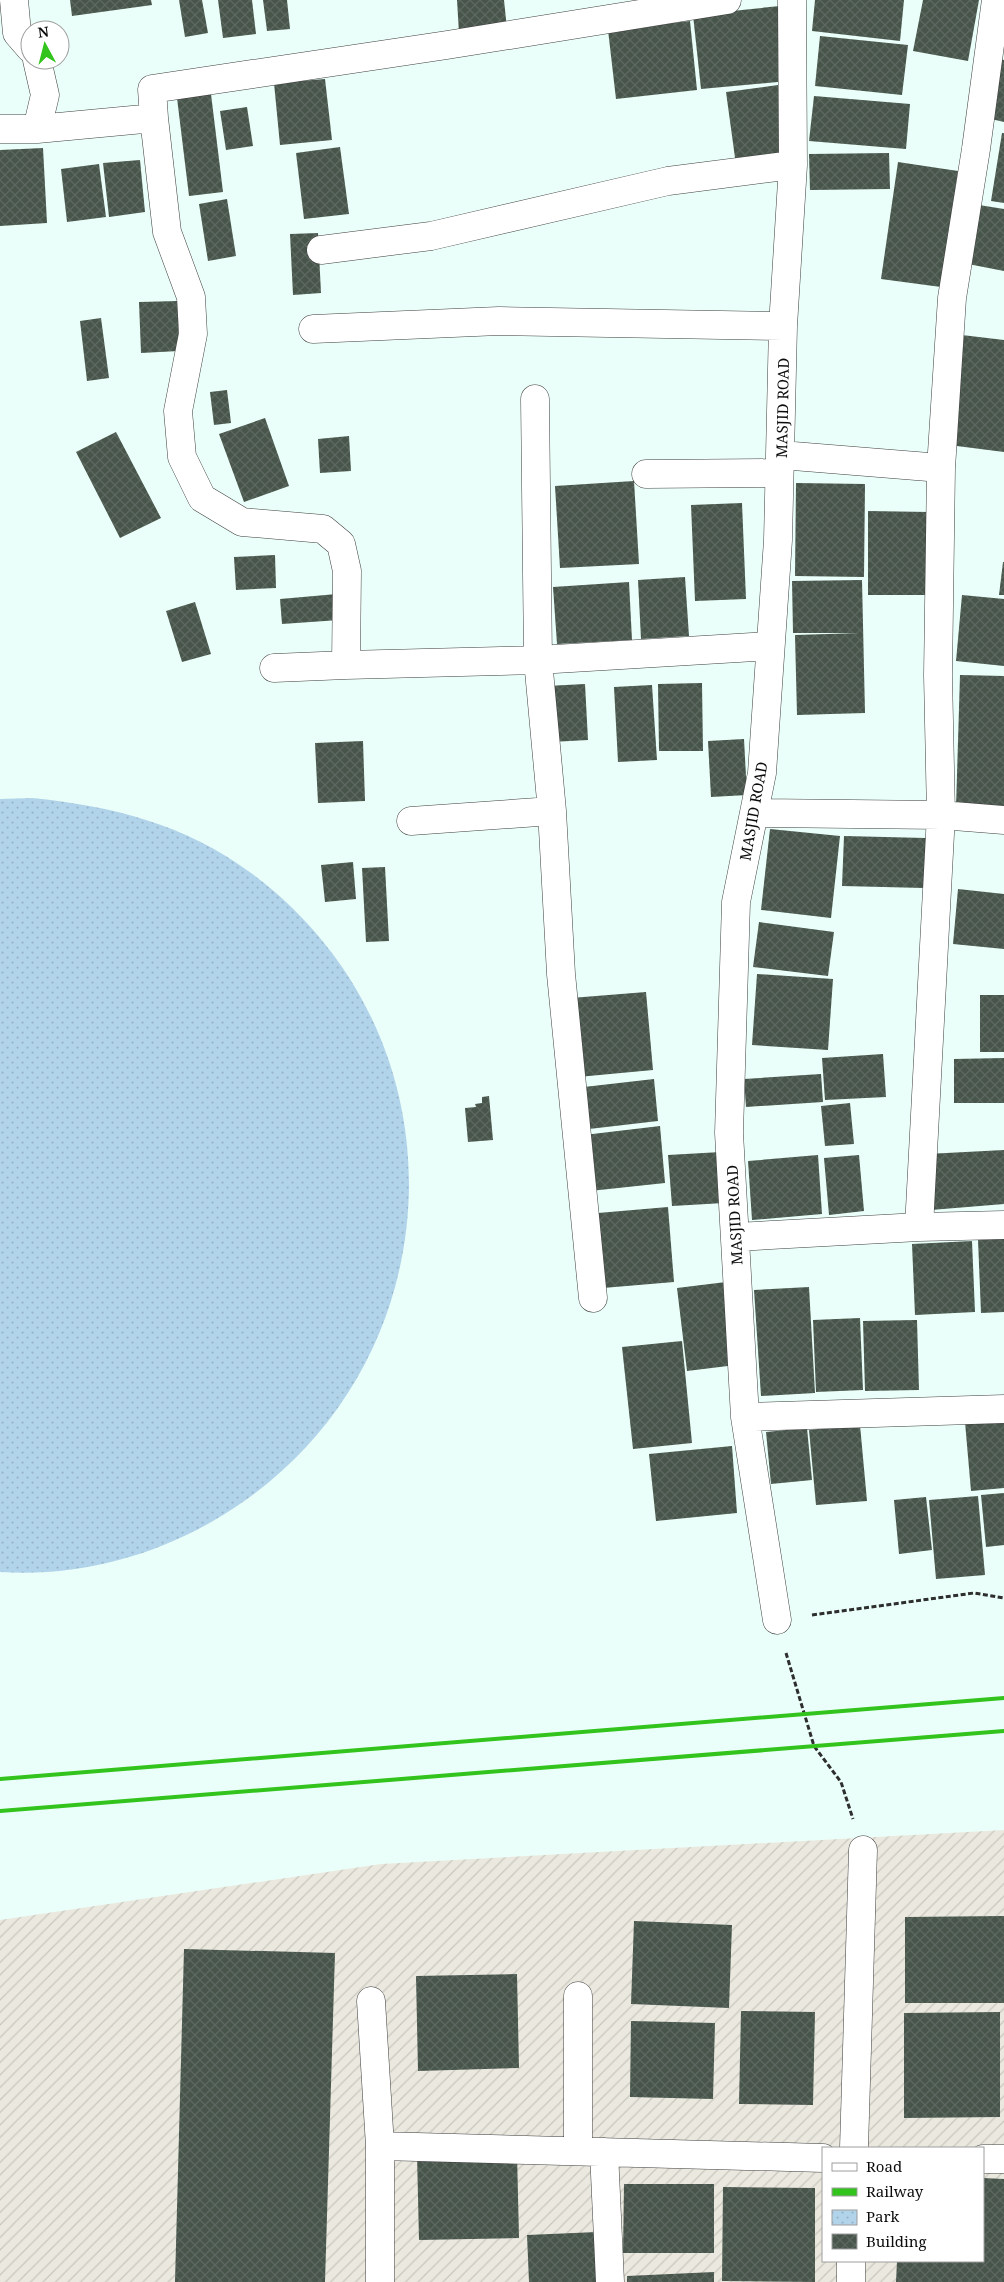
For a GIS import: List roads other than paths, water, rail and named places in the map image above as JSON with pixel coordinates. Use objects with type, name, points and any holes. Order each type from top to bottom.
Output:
[{"type":"street","points":[[14,0],[17,33],[20,36]]},
{"type":"street","points":[[346,665],[347,571],[340,544],[323,529],[242,522],[202,498],[182,457],[178,411],[193,334],[191,297],[167,232],[152,89],[447,45],[728,0]]},
{"type":"street","name":"MASJID ROAD","points":[[777,1620],[745,1417],[729,1133],[736,902],[762,773],[778,540],[783,326],[793,165],[792,0]]},
{"type":"street","points":[[919,1227],[941,815],[938,676],[941,468],[952,298],[976,149],[996,0]]},
{"type":"street","points":[[37,129],[45,95],[39,70]]},
{"type":"street","points":[[0,129],[37,129],[154,118]]},
{"type":"street","points":[[321,250],[431,236],[668,181],[793,165]]},
{"type":"street","points":[[314,329],[499,321],[783,326]]},
{"type":"street","points":[[535,399],[538,660],[552,811],[561,974],[593,1298]]},
{"type":"street","points":[[646,474],[780,464],[941,468]]},
{"type":"street","points":[[274,668],[538,660],[770,646]]},
{"type":"street","points":[[411,821],[552,811]]},
{"type":"street","points":[[754,813],[941,815],[1004,820]]},
{"type":"street","points":[[736,1238],[919,1227],[1004,1225]]},
{"type":"street","points":[[745,1417],[1004,1409]]},
{"type":"street","points":[[854,2147],[863,1850]]},
{"type":"street","points":[[578,1996],[591,2152],[610,2282]]},
{"type":"street","points":[[371,2001],[380,2146],[380,2282]]},
{"type":"street","points":[[380,2146],[822,2158]]},
{"type":"street","points":[[984,2159],[1004,2160]]},
{"type":"street","points":[[851,2262],[851,2282]]},
{"type":"railway","points":[[0,1779],[1004,1698]]},
{"type":"railway","points":[[0,1811],[1004,1731]]}]
